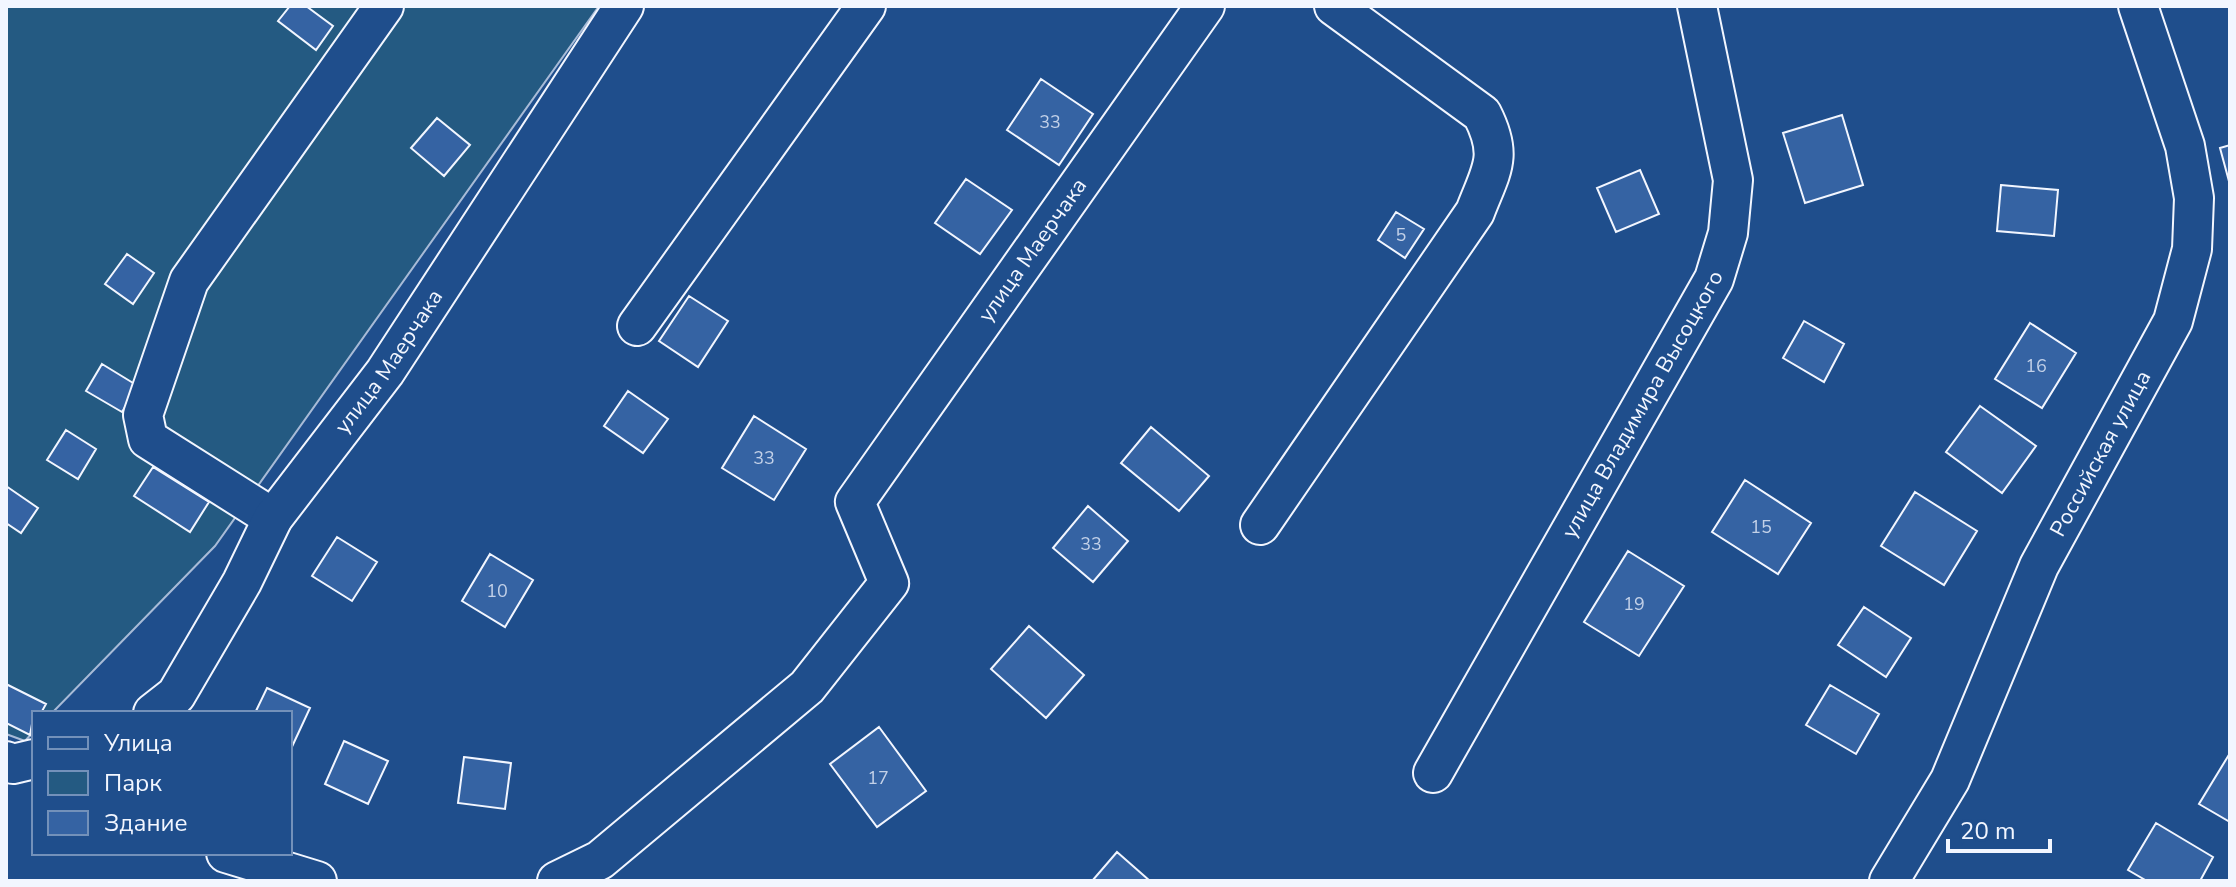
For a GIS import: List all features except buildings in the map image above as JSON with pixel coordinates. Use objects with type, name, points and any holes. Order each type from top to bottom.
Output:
[{"type":"street","points":[[273,518],[148,439],[143,415],[189,281],[384,6]]},
{"type":"street","name":"улица Маерчака","points":[[156,711],[176,695],[242,582],[273,518],[385,372],[624,6]]},
{"type":"street","points":[[637,326],[866,6]]},
{"type":"street","name":"улица Маерчака","points":[[557,881],[600,860],[807,687],[889,583],[855,502],[1205,6]]},
{"type":"street","points":[[1260,525],[1475,212],[1496,158],[1492,134],[1482,114],[1334,6]]},
{"type":"street","name":"улица Владимира Высоцкого","points":[[1433,773],[1714,279],[1728,233],[1733,180],[1697,6]]},
{"type":"street","name":"Российская улица","points":[[1889,881],[1950,780],[2039,566],[2173,321],[2192,249],[2194,198],[2185,146],[2138,6]]},
{"type":"street","points":[[6,761],[13,764],[32,759]]},
{"type":"street","points":[[232,855],[317,881]]},
{"type":"green space","points":[[6,6],[599,6],[215,546],[54,711],[32,711],[32,733],[25,741],[6,734]]}]
